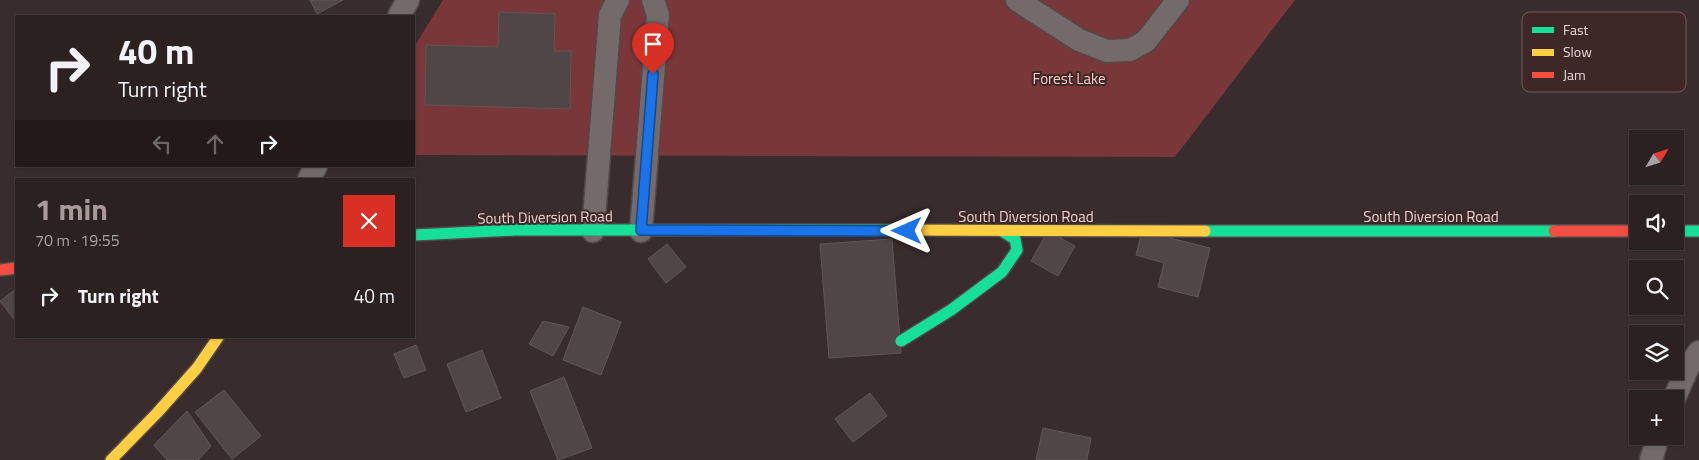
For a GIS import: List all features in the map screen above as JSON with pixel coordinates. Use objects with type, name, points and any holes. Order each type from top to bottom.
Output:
[{"type":"main road","name":"South Diversion Road","points":[[415,235],[516,230],[1629,231]]},
{"type":"main road","points":[[901,341],[951,310],[1002,272],[1018,250],[1015,239],[1002,231]]},
{"type":"main road","points":[[1684,231],[1699,232]]},
{"type":"main road","points":[[0,270],[15,268]]},
{"type":"main road","points":[[111,460],[157,413],[197,368],[218,338]]},
{"type":"lane","points":[[400,15],[408,0]]},
{"type":"lane","points":[[593,231],[610,15],[618,0]]},
{"type":"lane","points":[[641,230],[658,15],[653,0]]},
{"type":"lane","points":[[1017,0],[1079,40],[1107,51],[1130,50],[1146,41],[1178,0]]},
{"type":"lane","points":[[1678,390],[1688,367],[1699,352]]},
{"type":"lane","points":[[1651,460],[1655,445]]},
{"type":"green space","name":"Forest Lake","points":[[443,0],[1295,0],[1175,157],[415,155],[415,45]]},
{"type":"building","points":[[310,0],[343,0],[317,14]]},
{"type":"building","points":[[499,12],[555,14],[554,51],[571,51],[570,109],[425,105],[426,45],[498,47]]},
{"type":"building","points":[[1048,231],[1075,246],[1058,276],[1031,261]]},
{"type":"building","points":[[1142,231],[1210,248],[1198,297],[1158,287],[1164,263],[1136,255]]},
{"type":"building","points":[[892,239],[901,353],[829,358],[820,244]]},
{"type":"building","points":[[667,244],[686,267],[666,283],[648,259]]},
{"type":"building","points":[[15,290],[15,321],[0,301]]},
{"type":"building","points":[[583,307],[621,322],[601,375],[563,360]]},
{"type":"building","points":[[543,321],[569,327],[553,356],[529,344]]},
{"type":"building","points":[[416,345],[426,370],[404,378],[394,354]]},
{"type":"building","points":[[482,350],[501,398],[466,412],[447,364]]},
{"type":"building","points":[[564,377],[592,448],[558,460],[530,391]]},
{"type":"building","points":[[224,390],[261,436],[232,459],[195,412]]},
{"type":"building","points":[[870,393],[887,416],[853,442],[835,419]]},
{"type":"building","points":[[187,411],[211,446],[198,460],[167,460],[154,445]]},
{"type":"building","points":[[1043,428],[1091,438],[1087,460],[1036,460]]},
{"type":"traffic: fast","points":[[415,235],[516,230],[902,230]]},
{"type":"traffic: fast","points":[[901,341],[951,310],[1002,272],[1017,250],[1015,239],[1002,231]]},
{"type":"traffic: fast","points":[[1205,231],[1554,231]]},
{"type":"traffic: fast","points":[[1684,231],[1699,231]]},
{"type":"traffic: slow","points":[[902,230],[1205,231]]},
{"type":"traffic: slow","points":[[111,460],[157,413],[197,368],[218,338]]},
{"type":"traffic: jam","points":[[1554,231],[1629,231]]},
{"type":"traffic: jam","points":[[0,270],[15,268]]},
{"type":"route","points":[[653,74],[641,230],[907,231]]}]
